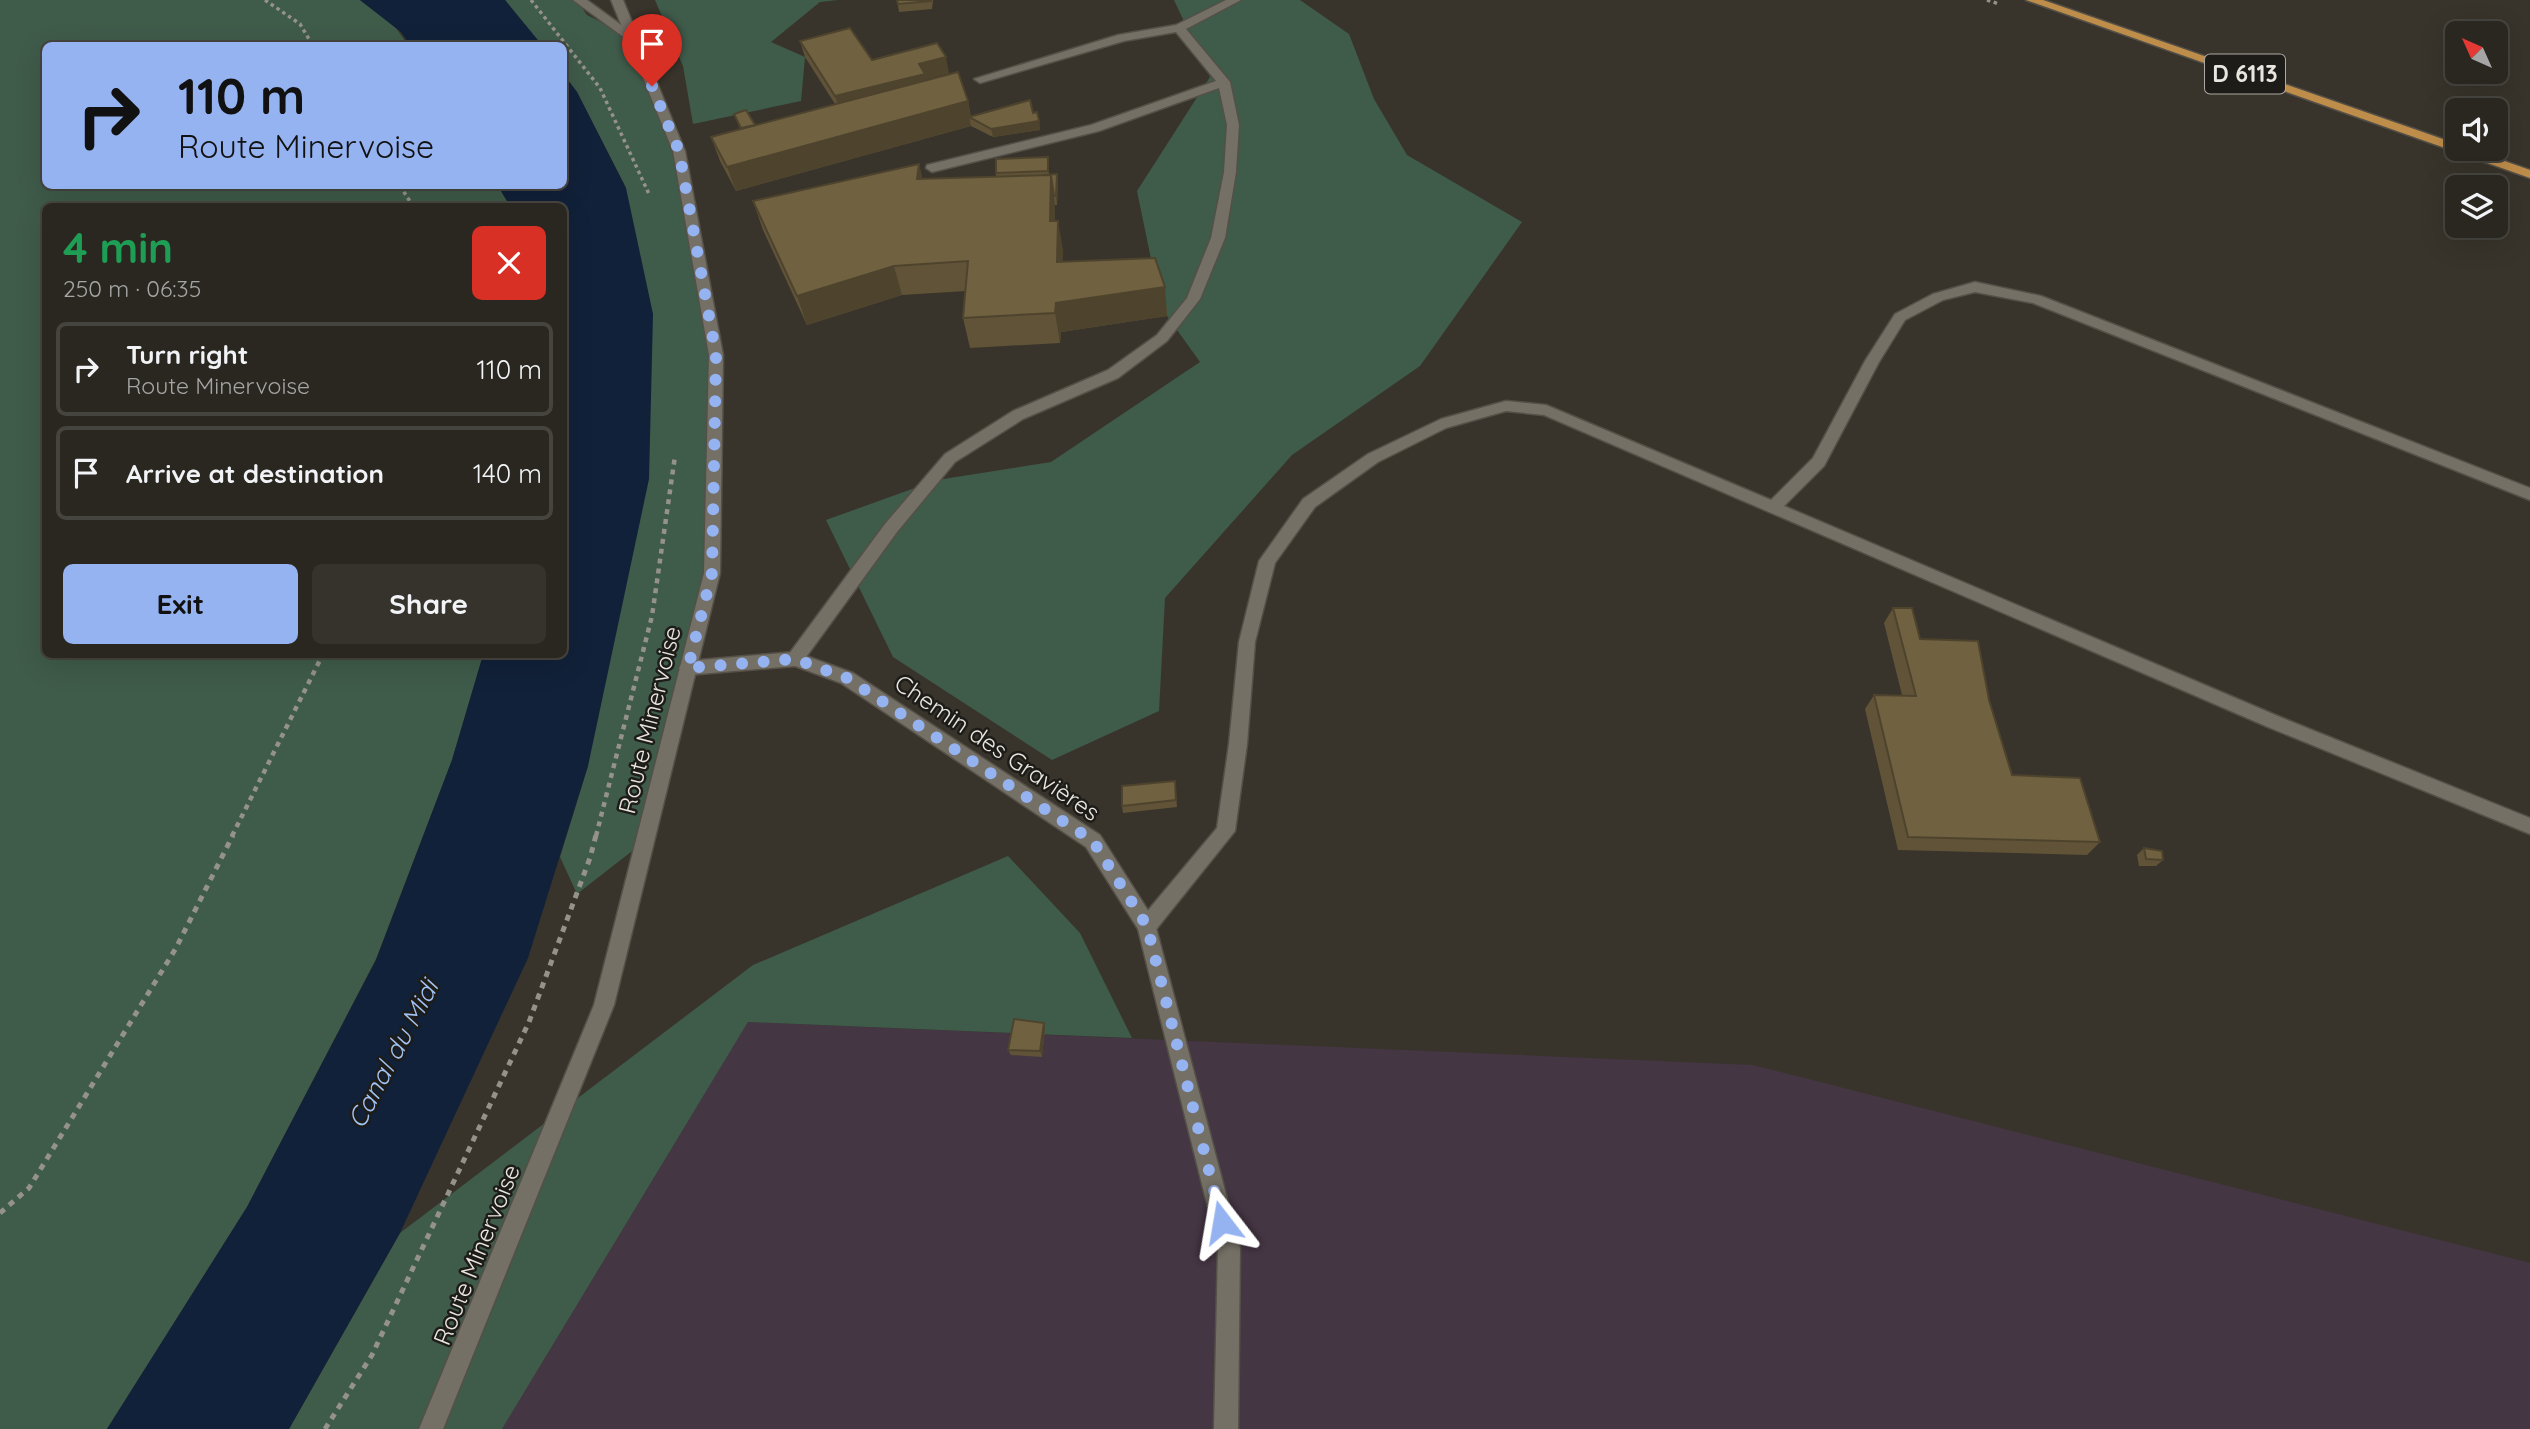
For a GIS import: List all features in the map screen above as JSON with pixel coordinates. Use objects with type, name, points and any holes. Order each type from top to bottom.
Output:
[{"type":"main road","points":[[579,0],[633,38]]},
{"type":"main road","name":"Route Minervoise","points":[[431,1429],[604,1005],[712,573],[716,355],[679,151],[617,0]]},
{"type":"main road","points":[[980,79],[1122,38],[1179,27],[1235,0]]},
{"type":"main road","name":"D 6113","points":[[2032,0],[2445,145]]},
{"type":"main road","points":[[795,659],[891,528],[950,458],[1018,415],[1113,374],[1162,338],[1193,299],[1218,238],[1230,172],[1233,125],[1224,82],[1179,27]]},
{"type":"main road","points":[[932,168],[1095,128],[1224,82]]},
{"type":"main road","name":"D 6113","points":[[2492,161],[2530,174]]},
{"type":"main road","points":[[1774,506],[1819,462],[1872,361],[1900,317],[1938,297],[1975,287],[2036,299],[2530,494]]},
{"type":"main road","points":[[1147,926],[1226,831],[1238,744],[1247,642],[1267,561],[1308,503],[1373,458],[1441,424],[1506,406],[1546,410],[2274,722],[2530,826]]},
{"type":"main road","name":"Chemin des Gravières","points":[[688,668],[795,659],[847,678],[1093,841],[1147,926],[1228,1248],[1226,1429]]},
{"type":"path","points":[[265,0],[300,24],[311,42]]},
{"type":"path","points":[[531,0],[564,42]]},
{"type":"path","points":[[567,46],[600,88],[653,204]]},
{"type":"path","points":[[325,1429],[372,1355],[529,1022],[590,858],[652,616],[677,447]]},
{"type":"path","points":[[0,1213],[29,1188],[176,948],[322,658]]},
{"type":"shaded area","points":[[748,1022],[1753,1065],[2530,1263],[2530,1429],[502,1429]]},
{"type":"green space","points":[[0,0],[360,0],[396,28],[406,42],[42,42],[42,189],[500,189],[508,203],[42,203],[42,658],[482,658],[452,760],[376,959],[247,1207],[107,1429],[0,1429]]},
{"type":"green space","points":[[505,0],[576,0],[587,15],[633,38],[679,151],[716,355],[712,573],[645,841],[577,894],[560,857],[588,766],[626,188],[577,92],[567,79],[567,42],[539,42]]},
{"type":"green space","points":[[655,0],[838,0],[820,2],[771,42],[805,57],[801,101],[693,124],[683,66]]},
{"type":"green space","points":[[1174,0],[1300,0],[1349,34],[1374,99],[1407,155],[1522,222],[1420,366],[1292,455],[1165,598],[1159,711],[1052,760],[893,657],[826,520],[937,480],[1051,462],[1200,362],[1167,316],[1157,288],[1137,191],[1210,77]]},
{"type":"green space","points":[[1008,856],[1080,933],[1132,1038],[748,1022],[502,1429],[289,1429],[400,1233],[753,965]]},
{"type":"water","points":[[360,0],[505,0],[540,42],[408,42],[401,32]]},
{"type":"water","name":"Canal du Midi","points":[[567,79],[577,92],[626,188],[653,314],[649,479],[588,766],[528,958],[400,1233],[289,1429],[107,1429],[247,1207],[376,960],[452,760],[482,658],[567,658],[567,203],[508,203],[500,189],[567,189]]},
{"type":"building","points":[[897,0],[931,0],[931,1],[898,4]]},
{"type":"building","points":[[850,28],[872,60],[937,43],[946,57],[919,64],[925,74],[835,96],[800,41]]},
{"type":"building","points":[[958,72],[968,101],[727,167],[711,137]]},
{"type":"building","points":[[1030,100],[1033,113],[1037,112],[1039,121],[991,129],[969,117]]},
{"type":"building","points":[[746,110],[755,125],[741,128],[734,114]]},
{"type":"building","points":[[1048,157],[1048,171],[996,173],[996,159]]},
{"type":"building","points":[[919,164],[917,179],[1051,175],[1050,221],[1058,221],[1057,262],[1155,258],[1165,287],[1056,303],[1055,313],[963,318],[968,261],[894,266],[797,296],[753,201]]},
{"type":"building","points":[[1057,174],[1054,196],[1051,175],[1043,175]]},
{"type":"building","points":[[1893,608],[1912,608],[1920,639],[1978,641],[1989,700],[2012,775],[2080,778],[2100,842],[1908,837],[1874,695],[1916,696]]},
{"type":"building","points":[[1175,781],[1176,800],[1122,806],[1122,786]]},
{"type":"building","points":[[2144,848],[2162,851],[2163,860],[2146,859]]},
{"type":"building","points":[[1014,1019],[1044,1023],[1040,1051],[1008,1050]]},
{"type":"route","points":[[652,86],[679,151],[716,355],[712,573],[688,668],[795,659],[847,678],[1093,841],[1147,926],[1222,1222]]}]
